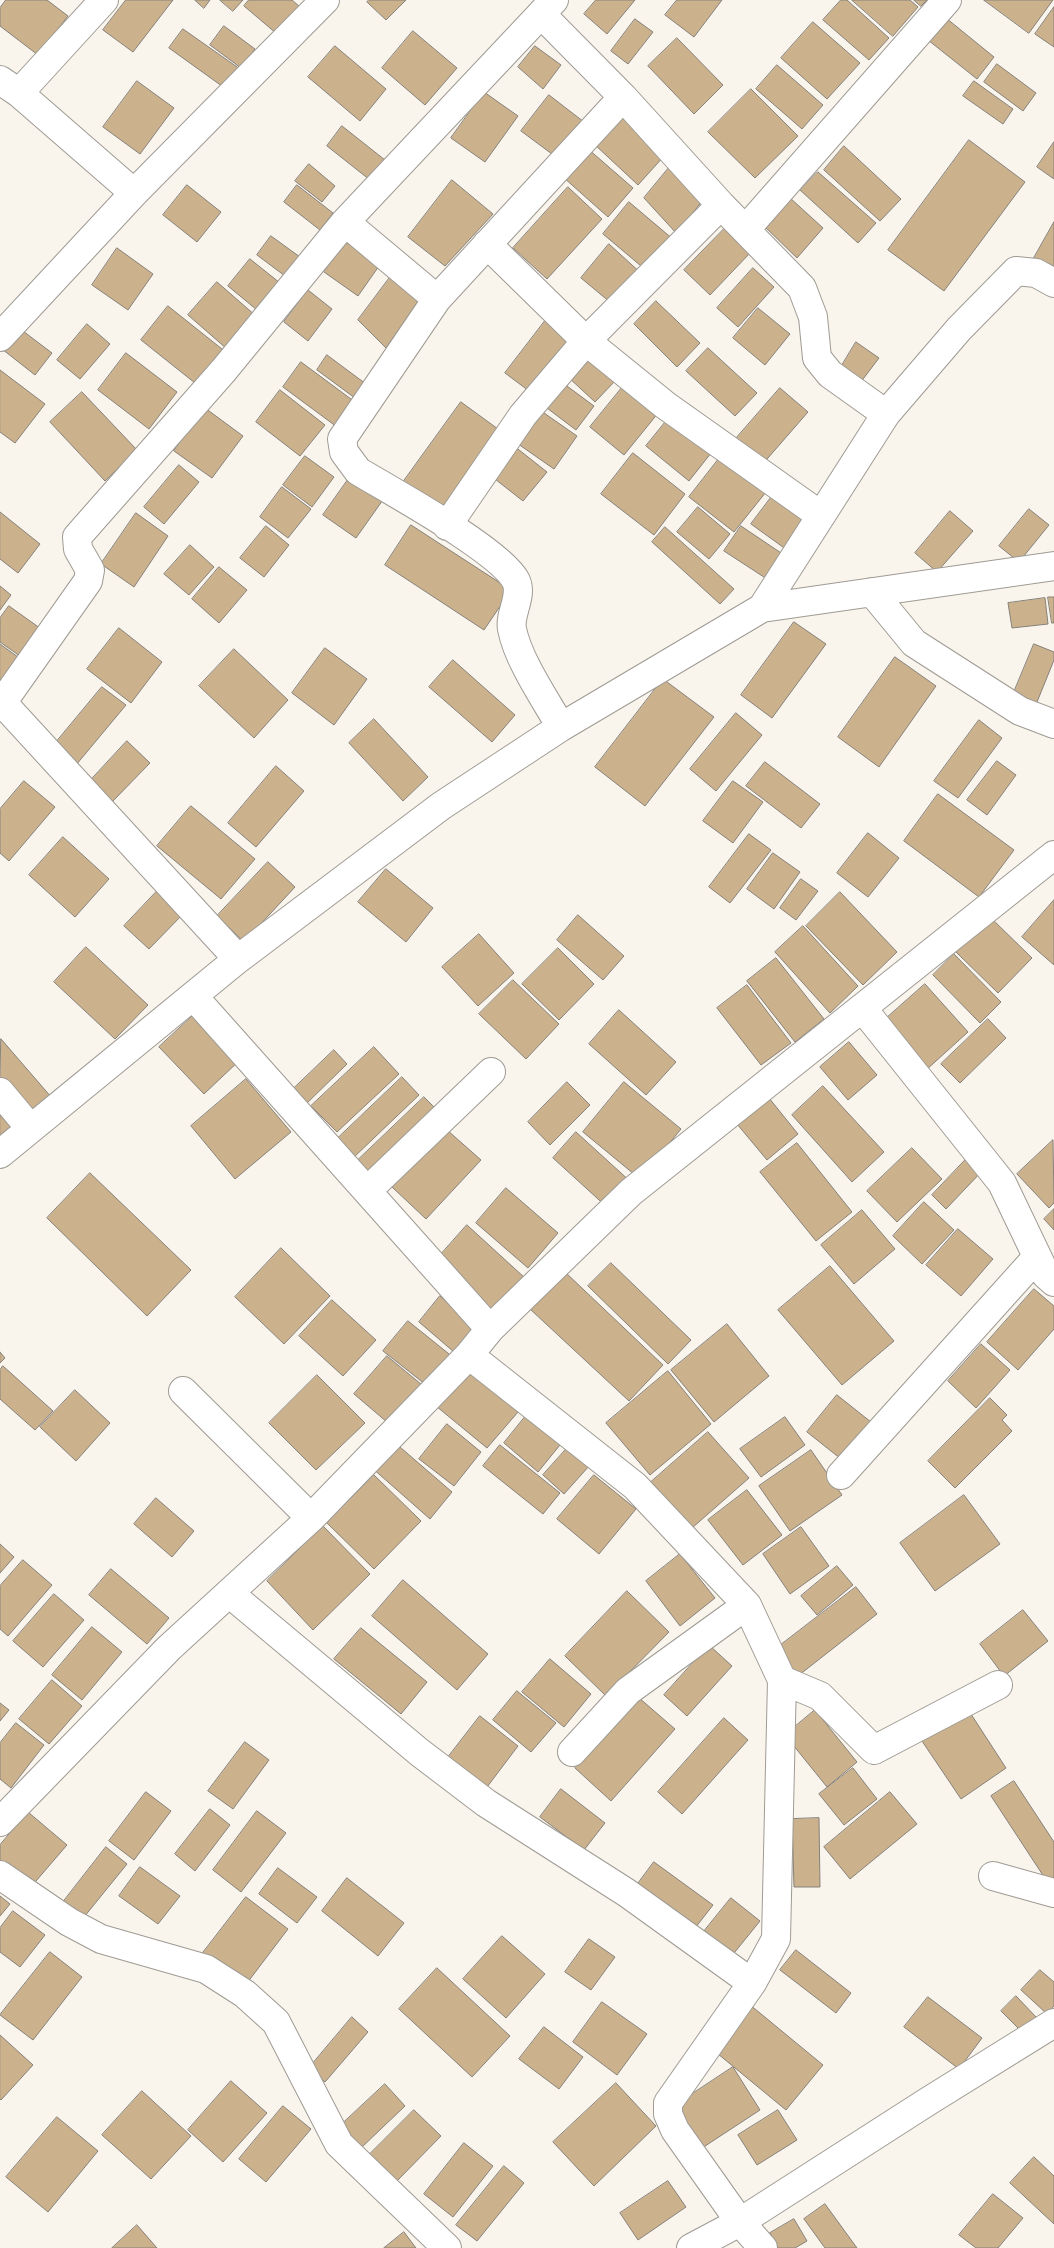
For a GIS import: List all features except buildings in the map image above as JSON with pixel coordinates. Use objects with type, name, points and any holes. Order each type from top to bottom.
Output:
[{"type":"street","points":[[104,0],[10,86],[134,193]]},
{"type":"street","points":[[0,337],[134,193],[325,0]]},
{"type":"street","points":[[746,229],[947,0]]},
{"type":"street","points":[[238,959],[1,701],[88,581],[90,570],[78,550],[77,537],[224,370],[345,222],[547,7],[623,97],[721,205],[802,288],[813,317],[818,358],[830,374],[886,414]]},
{"type":"street","points":[[561,727],[517,648],[511,627],[518,594],[516,581],[499,560],[358,471],[344,452],[342,439],[437,299],[623,97]]},
{"type":"street","points":[[447,526],[523,415],[586,341],[721,205]]},
{"type":"street","points":[[345,222],[437,299]]},
{"type":"street","points":[[487,244],[586,341],[664,405],[820,515]]},
{"type":"street","points":[[762,608],[886,414],[959,329],[1016,271],[1036,273],[1054,283]]},
{"type":"street","points":[[0,1154],[194,997],[238,959],[441,806],[561,727],[762,608],[1054,566]]},
{"type":"street","points":[[872,592],[914,643],[1020,711],[1054,724]]},
{"type":"street","points":[[0,1822],[169,1648],[311,1518],[469,1355],[490,1329],[631,1192],[1054,856]]},
{"type":"street","points":[[194,997],[490,1329]]},
{"type":"street","points":[[863,1009],[1002,1183],[1046,1276],[1054,1282]]},
{"type":"street","points":[[367,1191],[491,1072]]},
{"type":"street","points":[[0,1092],[30,1128]]},
{"type":"street","points":[[841,1475],[1037,1257]]},
{"type":"street","points":[[469,1355],[635,1486],[747,1604],[782,1680],[776,1939],[752,1983],[668,2103],[667,2109],[675,2130],[740,2222],[763,2248]]},
{"type":"street","points":[[183,1391],[311,1518]]},
{"type":"street","points":[[229,1593],[419,1752],[486,1803],[627,1893],[752,1983]]},
{"type":"street","points":[[572,1752],[628,1691],[747,1604]]},
{"type":"street","points":[[782,1680],[820,1696],[874,1750],[998,1686]]},
{"type":"street","points":[[0,1875],[69,1922],[101,1939],[206,1969],[245,1994],[276,2022],[339,2144],[447,2248]]},
{"type":"street","points":[[993,1876],[1054,1893]]},
{"type":"street","points":[[691,2248],[740,2222],[1054,2023]]}]
